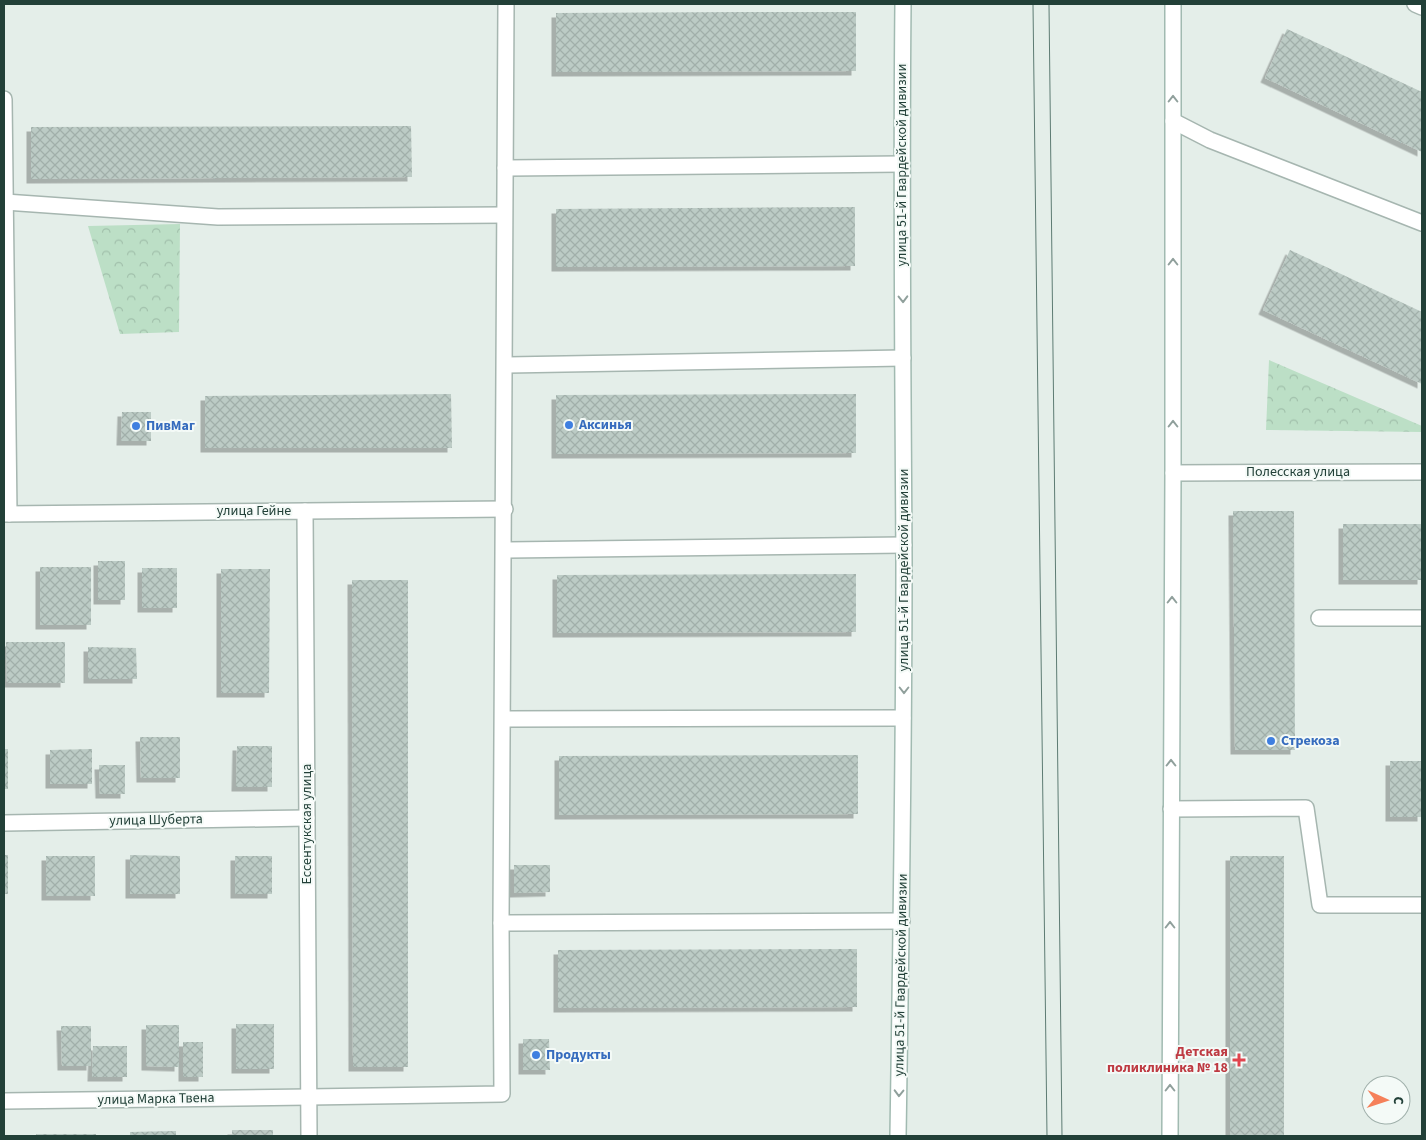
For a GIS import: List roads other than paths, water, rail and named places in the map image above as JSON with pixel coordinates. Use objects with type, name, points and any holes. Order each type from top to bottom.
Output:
[{"type":"main road","points":[[506,4],[501,923],[902,920]]},
{"type":"main road","name":"улица 51-й Гвардейской дивизии","points":[[898,1136],[902,920],[904,545],[903,4]]},
{"type":"main road","points":[[1170,1136],[1173,4]]},
{"type":"main road","points":[[1415,4],[1422,7]]},
{"type":"main road","points":[[4,98],[6,514]]},
{"type":"main road","points":[[1173,121],[1210,140],[1422,224]]},
{"type":"main road","points":[[504,168],[902,164]]},
{"type":"main road","points":[[5,202],[218,217],[504,215]]},
{"type":"main road","points":[[505,365],[904,358]]},
{"type":"main road","name":"Полесская улица","points":[[1173,473],[1422,472]]},
{"type":"main road","name":"улица Гейне","points":[[6,514],[504,508]]},
{"type":"main road","name":"Ессентукская улица","points":[[305,511],[309,1136]]},
{"type":"main road","points":[[504,550],[904,545]]},
{"type":"main road","points":[[1319,618],[1422,618]]},
{"type":"main road","points":[[503,719],[903,718]]},
{"type":"main road","points":[[1171,809],[1306,808],[1320,905],[1422,905]]},
{"type":"main road","name":"улица Шуберта","points":[[4,823],[307,818]]},
{"type":"main road","name":"улица Марка Твена","points":[[4,1101],[502,1094],[501,923]]},
{"type":"tram line","points":[[1033,4],[1047,1136]]},
{"type":"tram line","points":[[1049,4],[1062,1136]]},
{"type":"place","name":"Аксинья","points":[[569,425]]},
{"type":"place","name":"ПивМаг","points":[[136,426]]},
{"type":"place","name":"Стрекоза","points":[[1271,741]]},
{"type":"place","name":"Продукты","points":[[536,1055]]},
{"type":"place","name":"Детская поликлиника № 18","points":[[1239,1060]]}]
